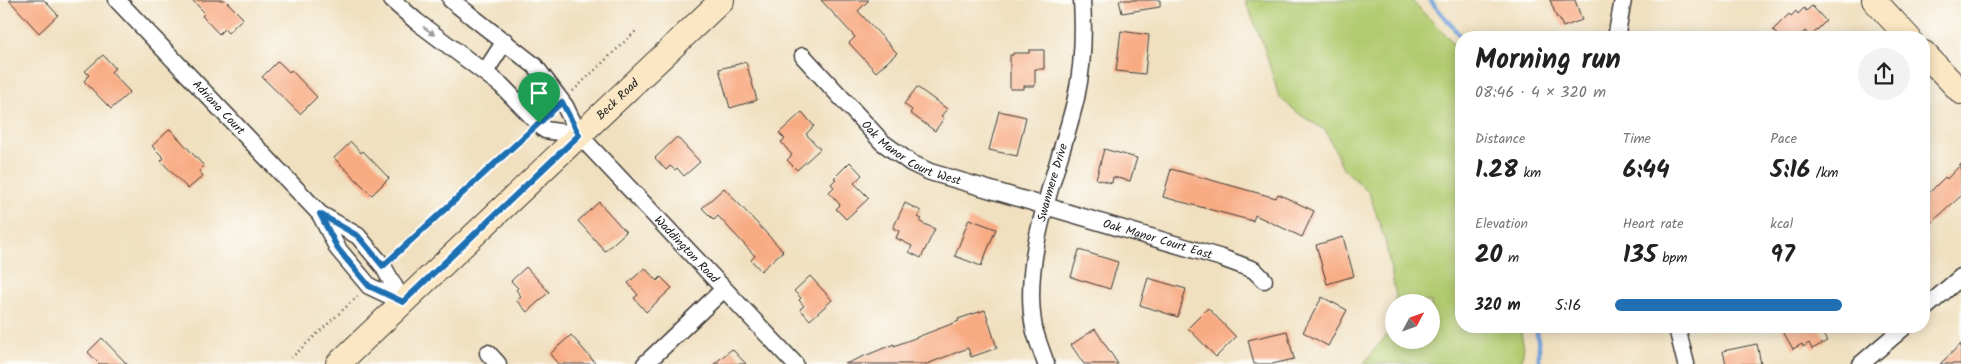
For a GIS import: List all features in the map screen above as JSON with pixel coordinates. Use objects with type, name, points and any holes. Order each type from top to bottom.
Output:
[{"type":"main road","name":"Beck Road","points":[[338,364],[722,0]]},
{"type":"main road","points":[[1874,0],[1903,31]]},
{"type":"main road","points":[[1930,59],[1961,92]]},
{"type":"street","name":"Adriana Court","points":[[117,0],[320,214],[338,249],[369,286],[403,302]]},
{"type":"street","points":[[392,0],[416,21],[485,72],[545,130],[579,135]]},
{"type":"street","name":"Waddington Road","points":[[451,0],[535,66],[562,102],[579,135],[795,364]]},
{"type":"street","name":"Swanmere Drive","points":[[1046,364],[1034,329],[1031,293],[1034,256],[1076,98],[1083,44],[1082,0]]},
{"type":"street","points":[[1617,31],[1623,0]]},
{"type":"street","points":[[485,72],[505,42]]},
{"type":"street","name":"Oak Manor Court West","points":[[803,56],[882,142],[911,163],[930,172],[1047,205]]},
{"type":"street","name":"Oak Manor Court East","points":[[1047,205],[1222,258],[1254,270],[1264,280]]},
{"type":"street","name":"Adriana Court","points":[[320,214],[358,236],[383,266],[403,302]]},
{"type":"street","points":[[1930,304],[1961,277]]},
{"type":"street","points":[[645,364],[724,289]]},
{"type":"street","points":[[1678,333],[1686,364]]},
{"type":"street","points":[[1861,364],[1897,333]]},
{"type":"path","points":[[562,102],[638,29]]},
{"type":"path","points":[[383,266],[539,123]]},
{"type":"path","points":[[292,358],[369,286]]},
{"type":"green space","points":[[1245,0],[1411,0],[1448,37],[1455,47],[1455,333],[1521,333],[1524,347],[1521,364],[1363,364],[1385,337],[1385,349],[1440,349],[1440,294],[1395,294],[1385,240],[1369,193],[1343,168],[1326,131],[1299,114],[1279,97],[1263,44]]},
{"type":"building","points":[[9,0],[44,0],[58,15],[39,33]]},
{"type":"building","points":[[192,0],[225,0],[243,18],[228,33],[224,29],[219,34],[202,16],[205,13]]},
{"type":"building","points":[[821,0],[869,0],[858,11],[897,53],[876,72],[849,43],[855,37]]},
{"type":"building","points":[[1119,0],[1160,0],[1160,7],[1122,13]]},
{"type":"building","points":[[1550,0],[1575,0],[1582,20],[1563,27],[1559,18],[1557,18]]},
{"type":"building","points":[[1812,6],[1826,21],[1816,31],[1773,30],[1789,14],[1791,16],[1796,11],[1798,14],[1804,8],[1806,11]]},
{"type":"building","points":[[1121,31],[1149,35],[1145,74],[1116,71]]},
{"type":"building","points":[[1029,50],[1044,50],[1044,69],[1035,69],[1035,86],[1024,86],[1024,89],[1010,89],[1010,55],[1013,55],[1013,53],[1029,53]]},
{"type":"building","points":[[103,55],[115,68],[111,72],[130,92],[111,109],[84,81],[89,75],[85,71]]},
{"type":"building","points":[[278,61],[289,72],[291,70],[317,97],[300,114],[262,77]]},
{"type":"building","points":[[746,62],[757,100],[730,108],[719,69]]},
{"type":"building","points":[[917,87],[947,109],[941,116],[944,118],[935,131],[910,113],[912,110],[904,104]]},
{"type":"building","points":[[999,111],[1026,117],[1017,156],[989,150]]},
{"type":"building","points":[[802,112],[814,126],[806,134],[820,149],[797,170],[787,160],[792,155],[781,142],[785,139],[779,133]]},
{"type":"building","points":[[170,129],[204,166],[199,171],[203,176],[188,189],[161,161],[164,158],[152,146]]},
{"type":"building","points":[[677,137],[700,162],[684,176],[677,168],[675,170],[670,166],[666,170],[655,158]]},
{"type":"building","points":[[351,142],[361,153],[363,151],[389,178],[372,195],[334,158]]},
{"type":"building","points":[[1104,149],[1137,158],[1130,181],[1113,177],[1112,183],[1096,179]]},
{"type":"building","points":[[850,162],[862,175],[854,183],[869,198],[846,219],[836,209],[840,205],[829,192],[834,187],[831,184],[836,179],[834,178]]},
{"type":"building","points":[[1961,164],[1961,196],[1930,224],[1930,192],[1945,177],[1947,179]]},
{"type":"building","points":[[1171,169],[1276,198],[1278,194],[1314,211],[1302,237],[1255,215],[1253,221],[1163,197]]},
{"type":"building","points":[[724,188],[783,251],[761,271],[751,260],[755,256],[718,216],[714,220],[702,208]]},
{"type":"building","points":[[599,202],[626,232],[605,251],[578,221]]},
{"type":"building","points":[[905,203],[921,211],[918,217],[922,219],[920,222],[935,229],[921,258],[909,252],[912,246],[896,238],[899,231],[893,228]]},
{"type":"building","points":[[969,219],[996,229],[981,266],[955,256]]},
{"type":"building","points":[[1343,237],[1354,276],[1327,284],[1316,245]]},
{"type":"building","points":[[1079,250],[1118,262],[1110,289],[1071,277]]},
{"type":"building","points":[[526,267],[549,292],[527,312],[516,300],[521,296],[516,290],[518,288],[511,281]]},
{"type":"building","points":[[645,268],[657,281],[661,277],[672,288],[646,312],[634,298],[638,295],[628,283]]},
{"type":"building","points":[[810,276],[832,300],[810,320],[800,309],[804,306],[799,300],[801,298],[794,291]]},
{"type":"building","points":[[1148,278],[1186,289],[1178,317],[1140,305]]},
{"type":"building","points":[[1322,297],[1347,310],[1328,346],[1303,332]]},
{"type":"building","points":[[1208,308],[1236,337],[1216,357],[1188,328]]},
{"type":"building","points":[[985,310],[997,348],[971,357],[968,348],[927,364],[845,364],[959,321],[958,319]]},
{"type":"building","points":[[1095,329],[1118,364],[1084,364],[1071,345]]},
{"type":"building","points":[[1287,331],[1294,359],[1272,364],[1254,364],[1248,340]]},
{"type":"building","points":[[1784,333],[1822,333],[1827,341],[1812,349],[1809,343],[1803,347],[1802,344],[1793,349]]},
{"type":"building","points":[[571,335],[596,364],[558,364],[550,354]]},
{"type":"building","points":[[102,338],[127,364],[99,364],[88,352]]},
{"type":"building","points":[[1757,344],[1761,364],[1726,364],[1723,351]]},
{"type":"building","points":[[1961,344],[1961,364],[1940,364]]},
{"type":"building","points":[[732,349],[746,364],[714,364]]},
{"type":"waterway","points":[[1430,0],[1456,31]]},
{"type":"waterway","points":[[1537,333],[1539,364]]},
{"type":"route","points":[[562,102],[566,106],[579,135],[403,302],[369,286],[338,249],[320,214],[358,236],[383,266],[539,123],[562,102]]}]
